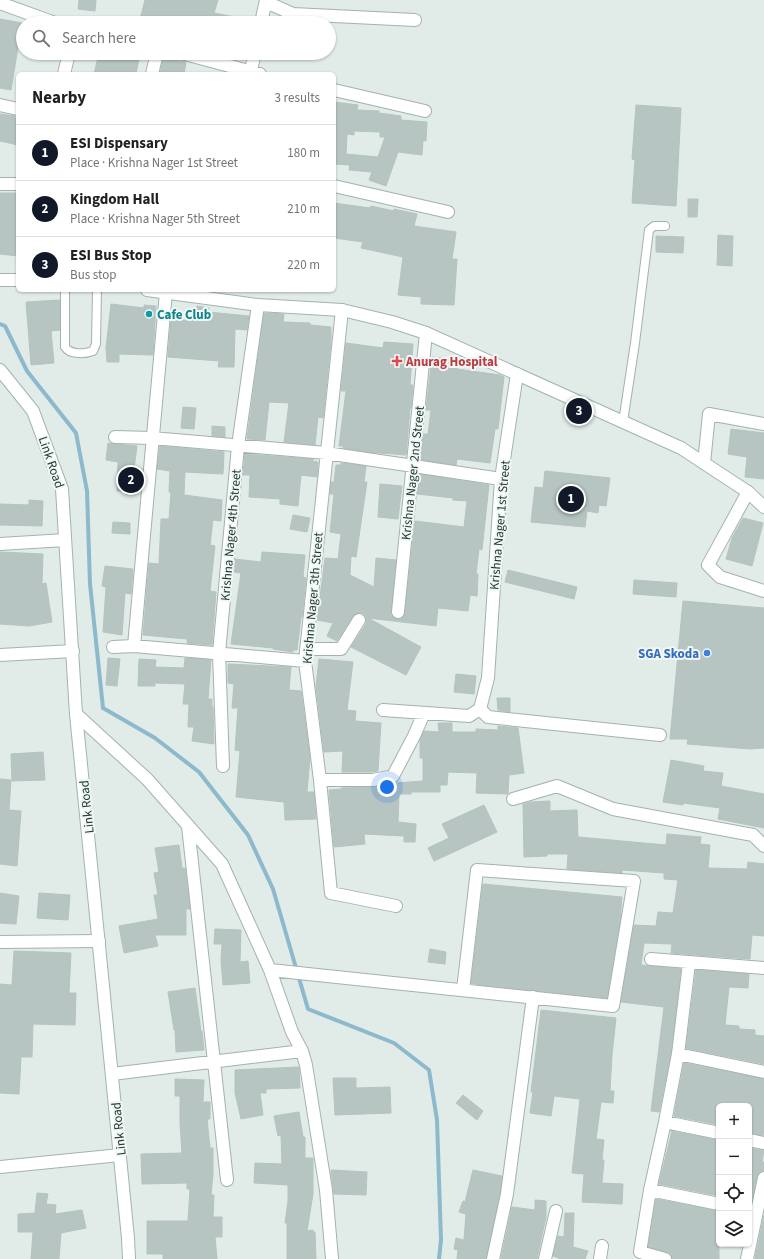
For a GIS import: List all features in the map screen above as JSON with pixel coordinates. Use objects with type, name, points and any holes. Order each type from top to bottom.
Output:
[{"type":"street","points":[[263,16],[266,1],[293,14],[334,16]]},
{"type":"street","points":[[3,3],[37,16]]},
{"type":"street","points":[[336,16],[415,20]]},
{"type":"street","points":[[64,72],[67,60]]},
{"type":"street","points":[[152,72],[155,60]]},
{"type":"street","points":[[206,60],[250,72]]},
{"type":"street","points":[[254,72],[255,60]]},
{"type":"street","points":[[336,90],[425,111]]},
{"type":"street","points":[[0,105],[16,109]]},
{"type":"street","points":[[0,184],[16,184]]},
{"type":"street","points":[[336,186],[448,212]]},
{"type":"street","points":[[0,280],[16,280]]},
{"type":"street","points":[[134,646],[166,292],[194,294],[258,305],[342,310],[392,322],[426,333],[682,448],[748,492],[764,507]]},
{"type":"street","name":"Krishna Nager 4th Street","points":[[223,766],[219,652],[238,446],[258,305]]},
{"type":"street","name":"Krishna Nager 3th Street","points":[[342,310],[305,655],[320,780],[331,893],[396,906]]},
{"type":"street","name":"Krishna Nager 2nd Street","points":[[398,612],[426,333]]},
{"type":"street","name":"Link Road","points":[[0,370],[33,411],[62,489],[76,714],[129,1259]]},
{"type":"street","name":"Krishna Nager 1st Street","points":[[480,709],[488,678],[501,479],[517,374]]},
{"type":"street","points":[[704,463],[709,414],[764,424]]},
{"type":"street","points":[[115,437],[152,438],[326,453],[501,479]]},
{"type":"street","points":[[748,492],[708,565],[720,577],[764,592]]},
{"type":"street","points":[[0,544],[65,540]]},
{"type":"street","points":[[113,647],[134,646],[219,652],[305,655],[342,649],[359,620]]},
{"type":"street","points":[[0,655],[72,651]]},
{"type":"street","points":[[382,710],[469,716],[480,709],[488,717],[660,734]]},
{"type":"street","points":[[320,780],[373,780],[393,776],[424,713]]},
{"type":"street","points":[[76,714],[147,779],[222,864],[270,970],[292,1032],[302,1051],[306,1065],[326,1190],[332,1259]]},
{"type":"street","points":[[513,799],[557,786],[613,809],[753,836],[764,846]]},
{"type":"street","points":[[188,826],[228,1180]]},
{"type":"street","points":[[270,970],[613,1006],[634,881],[477,870],[463,990]]},
{"type":"street","points":[[0,942],[99,941]]},
{"type":"street","points":[[651,959],[764,968]]},
{"type":"street","points":[[665,1259],[640,1252],[650,1190],[678,1054],[689,963]]},
{"type":"street","points":[[493,1259],[507,1194],[533,997]]},
{"type":"street","points":[[112,1074],[302,1051]]},
{"type":"street","points":[[678,1054],[764,1072]]},
{"type":"street","points":[[665,1122],[716,1132]]},
{"type":"street","points":[[752,1141],[764,1143]]},
{"type":"street","points":[[0,1167],[120,1155]]},
{"type":"street","points":[[747,1259],[754,1210],[764,1178]]},
{"type":"street","points":[[650,1190],[716,1203]]},
{"type":"street","points":[[545,1259],[556,1211]]},
{"type":"street","points":[[600,1259],[602,1246]]},
{"type":"lane","points":[[623,422],[635,343],[649,230],[654,226],[665,226]]},
{"type":"lane","points":[[65,292],[65,347],[71,352],[88,353],[93,351],[96,344],[97,292]]},
{"type":"building","points":[[79,0],[96,0],[95,11],[78,9]]},
{"type":"building","points":[[145,0],[218,0],[214,13],[230,16],[141,16]]},
{"type":"building","points":[[0,19],[16,22],[16,60],[11,90],[0,88]]},
{"type":"building","points":[[97,60],[139,60],[136,72],[94,72]]},
{"type":"building","points":[[163,60],[186,62],[184,72],[160,72]]},
{"type":"building","points":[[336,102],[358,105],[357,110],[379,111],[379,113],[401,116],[401,120],[427,122],[426,141],[423,140],[422,155],[398,152],[386,186],[369,180],[372,172],[349,170],[350,165],[336,164]],"holes":[[[354,131],[380,132],[380,137],[385,137],[378,157],[346,154],[347,134],[354,135]]]},
{"type":"building","points":[[636,105],[681,108],[676,206],[632,203],[635,160],[632,159]]},
{"type":"building","points":[[0,114],[15,116],[16,145],[0,141]]},
{"type":"building","points":[[0,193],[16,193],[16,256],[0,254]]},
{"type":"building","points":[[688,199],[698,199],[697,217],[688,217]]},
{"type":"building","points":[[336,203],[370,208],[371,206],[394,211],[394,209],[417,214],[414,226],[456,232],[452,259],[457,259],[454,305],[421,304],[421,297],[398,295],[403,257],[361,248],[363,242],[336,238]]},
{"type":"building","points":[[718,235],[733,236],[732,266],[717,265]]},
{"type":"building","points":[[656,236],[684,237],[683,253],[656,252]]},
{"type":"building","points":[[60,300],[60,330],[51,331],[54,363],[31,365],[26,302]]},
{"type":"building","points":[[111,304],[144,308],[144,305],[156,306],[153,355],[119,354],[119,362],[107,362],[106,348]]},
{"type":"building","points":[[197,306],[209,308],[208,312],[249,316],[247,330],[235,329],[234,367],[218,367],[219,361],[168,357],[171,319],[195,321]]},
{"type":"building","points":[[264,313],[284,314],[283,322],[310,323],[310,325],[331,327],[331,341],[323,418],[318,417],[315,445],[284,442],[289,403],[269,402],[265,440],[247,439]]},
{"type":"building","points":[[384,342],[413,344],[410,385],[413,385],[406,455],[367,452],[339,446],[346,391],[341,391],[346,343],[383,348]]},
{"type":"building","points":[[432,357],[458,360],[457,369],[500,375],[504,377],[498,429],[495,429],[490,463],[457,459],[456,465],[421,460],[423,434],[428,434],[431,410],[426,410]]},
{"type":"building","points":[[183,407],[196,408],[194,429],[181,428]]},
{"type":"building","points":[[212,426],[225,427],[225,437],[212,436]]},
{"type":"building","points":[[731,429],[764,433],[764,479],[745,477],[747,457],[728,454]]},
{"type":"building","points":[[108,443],[137,446],[134,469],[142,469],[140,492],[117,491],[118,462],[106,460]]},
{"type":"building","points":[[160,446],[224,452],[223,474],[185,472],[184,495],[222,500],[221,521],[213,520],[210,545],[215,546],[210,591],[216,592],[212,645],[187,643],[187,639],[143,635],[149,563],[159,564],[161,519],[169,519],[171,492],[169,492],[170,471],[157,469]]},
{"type":"building","points":[[245,454],[313,459],[313,461],[318,462],[317,477],[301,475],[298,506],[280,504],[280,499],[249,497],[250,475],[243,475]]},
{"type":"building","points":[[341,463],[366,466],[364,482],[367,482],[356,557],[351,556],[350,575],[374,587],[376,558],[396,560],[391,615],[397,619],[401,619],[405,613],[415,521],[464,527],[467,501],[417,494],[419,474],[489,485],[482,550],[479,549],[476,574],[478,574],[477,596],[470,595],[468,611],[438,608],[436,626],[368,618],[421,647],[406,675],[351,647],[366,624],[366,617],[363,613],[353,616],[337,641],[327,636],[333,623],[317,620],[325,558],[338,559],[341,534],[330,532],[334,494],[330,494],[331,482],[334,482],[336,465],[341,465]]},
{"type":"building","points":[[545,471],[610,478],[606,506],[599,505],[598,513],[587,511],[585,527],[531,522],[535,487],[543,488]]},
{"type":"building","points":[[380,484],[402,486],[398,519],[378,517]]},
{"type":"building","points":[[29,500],[43,501],[42,526],[0,525],[0,504],[29,505]]},
{"type":"building","points":[[293,515],[310,518],[307,532],[290,529]]},
{"type":"building","points":[[743,518],[763,523],[752,566],[726,559],[732,538]]},
{"type":"building","points":[[113,522],[130,523],[130,534],[112,533]]},
{"type":"building","points":[[0,552],[43,554],[42,584],[46,583],[52,622],[29,626],[0,624]]},
{"type":"building","points":[[262,552],[305,555],[303,577],[306,578],[302,617],[297,650],[293,650],[293,652],[273,648],[231,644],[241,573],[234,572],[235,559],[261,562]]},
{"type":"building","points":[[105,566],[133,569],[131,594],[125,593],[122,635],[103,632],[106,587],[102,586]]},
{"type":"building","points":[[508,570],[577,587],[574,599],[505,582]]},
{"type":"building","points":[[634,580],[677,583],[676,597],[633,594]]},
{"type":"building","points":[[683,601],[764,608],[764,748],[750,749],[687,744],[688,739],[670,739]]},
{"type":"building","points":[[108,658],[120,659],[117,686],[106,685]]},
{"type":"building","points":[[185,658],[211,660],[208,699],[212,699],[214,744],[192,741],[194,727],[188,727],[189,704],[183,704],[185,684],[155,683],[155,686],[138,686],[139,659],[156,660],[155,667],[184,668]]},
{"type":"building","points":[[319,659],[353,662],[347,710],[356,711],[355,721],[381,723],[378,771],[342,772],[343,751],[324,752],[316,686]]},
{"type":"building","points":[[228,664],[291,667],[289,690],[301,691],[310,758],[307,792],[314,792],[316,819],[285,820],[284,802],[236,797],[240,751],[235,750],[238,708],[232,708],[234,684],[228,683]]},
{"type":"building","points":[[456,674],[476,676],[474,694],[454,692]]},
{"type":"building","points":[[497,698],[510,698],[510,712],[498,710]]},
{"type":"building","points":[[438,723],[452,723],[452,732],[476,732],[476,729],[498,730],[498,726],[518,728],[524,773],[509,775],[508,794],[476,793],[477,773],[448,772],[447,785],[440,785],[440,792],[411,792],[411,794],[399,794],[398,822],[416,824],[415,842],[404,842],[404,836],[364,834],[365,844],[334,847],[329,790],[374,787],[396,783],[423,781],[423,758],[420,758],[420,740],[424,731],[439,732]]},
{"type":"building","points":[[43,752],[45,780],[12,781],[11,754]]},
{"type":"building","points":[[671,760],[704,766],[703,771],[723,773],[721,786],[764,794],[764,828],[718,819],[720,808],[663,802]]},
{"type":"building","points":[[0,779],[11,780],[9,810],[21,811],[17,866],[0,864]]},
{"type":"building","points":[[550,801],[550,811],[577,810],[578,837],[666,845],[667,834],[701,837],[700,844],[710,845],[708,868],[747,869],[748,862],[764,864],[764,936],[752,935],[750,959],[671,953],[672,944],[644,943],[641,965],[681,969],[671,1053],[659,1112],[651,1111],[664,1007],[621,1002],[634,925],[656,926],[658,912],[673,913],[678,880],[664,879],[664,873],[622,870],[622,873],[567,869],[568,854],[547,854],[547,856],[524,857],[523,804]]},
{"type":"building","points":[[484,805],[497,832],[434,861],[428,848],[449,838],[442,824]]},
{"type":"building","points":[[179,845],[182,868],[185,868],[190,909],[186,909],[186,935],[155,935],[158,946],[124,953],[119,926],[158,919],[154,895],[158,895],[154,873],[159,872],[155,848]]},
{"type":"building","points":[[483,884],[622,897],[620,921],[607,998],[471,984]]},
{"type":"building","points":[[0,893],[19,896],[16,924],[0,923]]},
{"type":"building","points":[[39,893],[70,895],[68,920],[37,918]]},
{"type":"building","points":[[215,929],[241,930],[240,962],[248,961],[250,983],[223,985],[221,960],[222,944],[214,944]]},
{"type":"building","points":[[430,949],[446,952],[445,964],[428,962]]},
{"type":"building","points":[[14,951],[71,953],[69,993],[76,993],[75,1025],[33,1024],[32,1057],[21,1057],[19,1094],[0,1093],[0,984],[12,985]]},
{"type":"building","points":[[696,970],[749,974],[748,988],[729,987],[725,1025],[739,1026],[739,1029],[755,1030],[755,1035],[764,1036],[764,1064],[686,1048]]},
{"type":"building","points":[[195,988],[204,1050],[176,1052],[175,1030],[168,992]]},
{"type":"building","points":[[541,1010],[616,1018],[610,1091],[614,1091],[613,1103],[601,1102],[596,1139],[604,1140],[602,1183],[623,1184],[622,1204],[582,1202],[584,1174],[572,1173],[580,1099],[554,1096],[551,1116],[530,1113],[533,1092],[531,1092]]},
{"type":"building","points":[[684,1063],[764,1079],[764,1135],[752,1133],[752,1103],[716,1103],[716,1124],[674,1116]]},
{"type":"building","points":[[299,1067],[300,1088],[266,1089],[266,1093],[260,1093],[263,1115],[241,1119],[235,1093],[235,1070]]},
{"type":"building","points":[[333,1078],[356,1078],[356,1088],[390,1087],[391,1113],[335,1115]]},
{"type":"building","points":[[175,1079],[204,1080],[203,1102],[210,1102],[210,1119],[207,1119],[210,1148],[213,1148],[211,1195],[214,1195],[213,1217],[222,1217],[222,1237],[215,1237],[217,1259],[163,1259],[163,1254],[147,1254],[147,1221],[188,1221],[190,1189],[187,1189],[187,1183],[142,1184],[141,1154],[182,1153],[180,1096],[175,1096]]},
{"type":"building","points":[[463,1095],[483,1111],[477,1120],[456,1103]]},
{"type":"building","points":[[299,1112],[303,1137],[305,1137],[305,1158],[313,1158],[313,1194],[307,1231],[313,1230],[313,1232],[315,1232],[316,1259],[287,1259],[287,1223],[285,1223],[288,1201],[288,1185],[254,1183],[255,1163],[282,1164],[281,1135],[278,1136],[274,1116]]},
{"type":"building","points":[[672,1131],[716,1139],[716,1195],[659,1184]]},
{"type":"building","points":[[752,1148],[764,1150],[762,1162],[764,1162],[764,1171],[759,1173],[752,1199]]},
{"type":"building","points":[[331,1170],[367,1172],[366,1195],[334,1194]]},
{"type":"building","points":[[473,1170],[502,1176],[500,1193],[486,1259],[457,1259],[458,1250],[454,1249],[456,1238],[464,1240],[466,1214],[459,1212],[463,1201],[465,1202]]},
{"type":"building","points":[[37,1193],[48,1194],[46,1204],[56,1205],[55,1214],[82,1210],[86,1228],[61,1233],[59,1259],[31,1259],[33,1232],[18,1232],[18,1214],[35,1213]]},
{"type":"building","points":[[656,1199],[716,1210],[716,1247],[719,1247],[719,1259],[672,1259],[671,1254],[667,1252],[648,1247]]},
{"type":"building","points":[[535,1200],[546,1201],[546,1217],[537,1259],[501,1259],[512,1207],[535,1210]]},
{"type":"building","points":[[565,1213],[574,1213],[573,1247],[588,1251],[585,1259],[561,1259],[553,1256],[558,1236],[564,1237]]},
{"type":"building","points":[[764,1215],[764,1259],[755,1259]]},
{"type":"waterway","points":[[0,324],[5,326],[27,371],[76,433],[87,491],[90,584],[103,708],[155,738],[199,772],[248,835],[273,889],[308,1009],[394,1043],[429,1070],[437,1120],[441,1240],[439,1259]]},
{"type":"place","name":"Cafe Club","points":[[149,314]]},
{"type":"place","name":"Anurag Hospital","points":[[397,361]]},
{"type":"place","name":"ESI Bus Stop","points":[[579,411]]},
{"type":"place","name":"Kingdom Hall","points":[[131,480]]},
{"type":"place","name":"ESI Dispensary","points":[[571,499]]},
{"type":"place","name":"SGA Skoda","points":[[707,653]]}]
